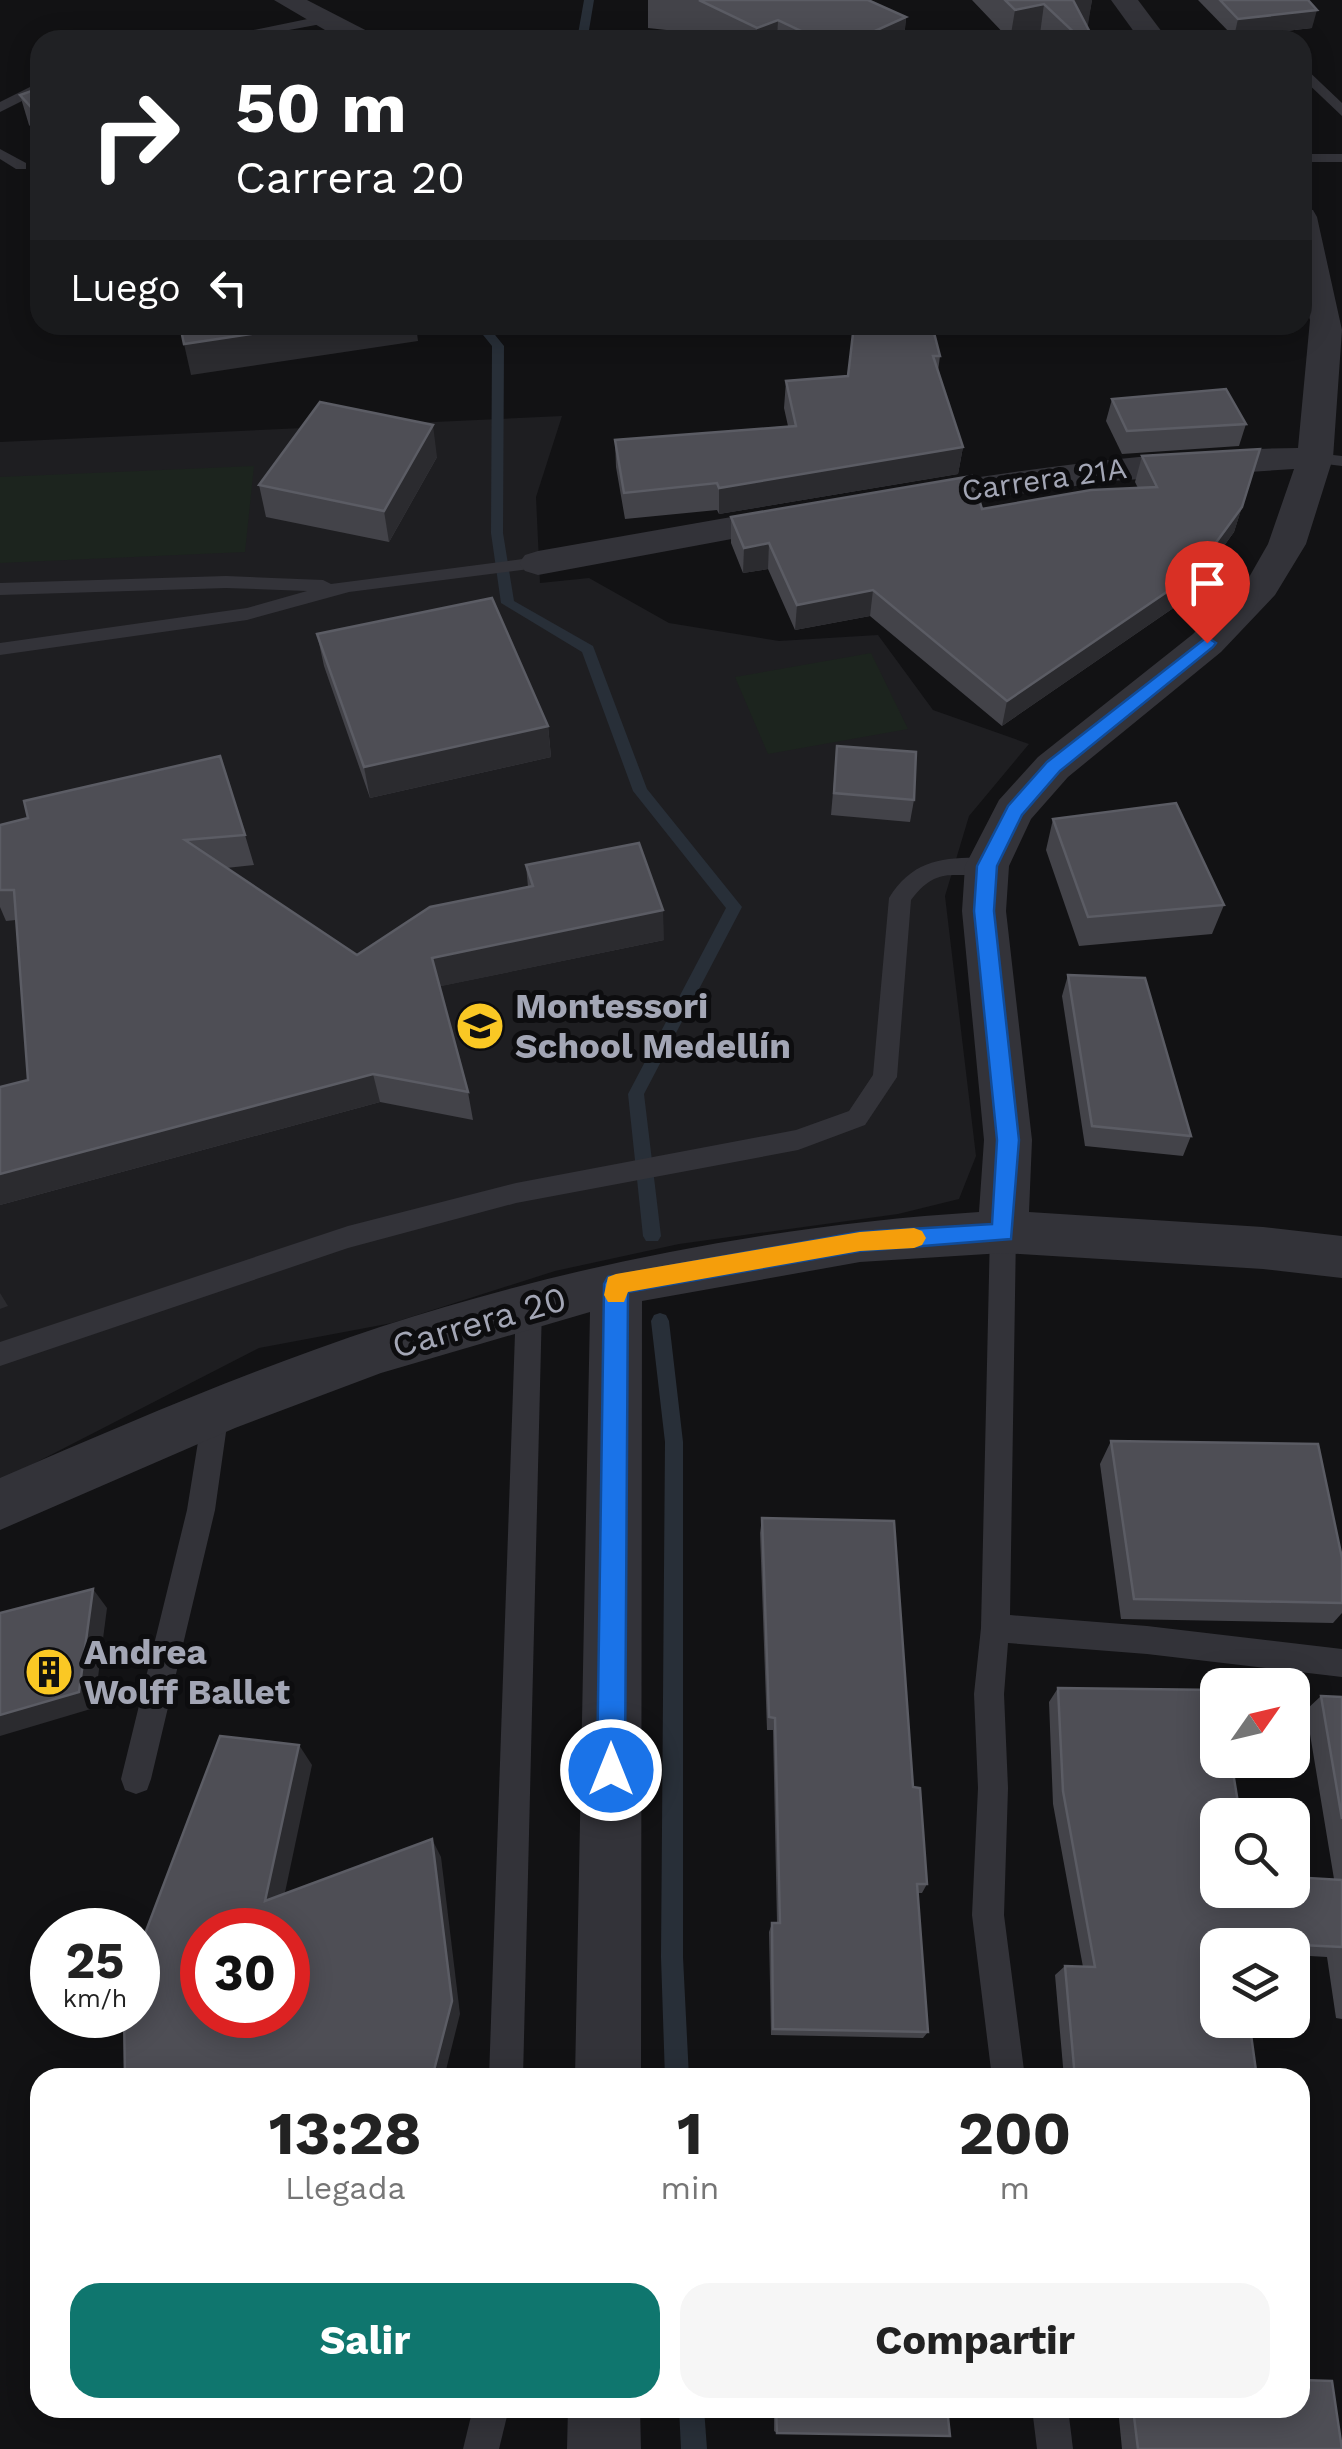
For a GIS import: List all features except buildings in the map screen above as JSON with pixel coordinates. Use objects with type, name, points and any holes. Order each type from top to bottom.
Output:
[{"type":"street","points":[[287,0],[346,30]]},
{"type":"street","points":[[1124,0],[1143,30]]},
{"type":"street","points":[[1002,1232],[1008,1140],[984,911],[987,866],[1014,811],[1053,766],[1207,643],[1262,586],[1287,544],[1328,460],[1333,359],[1312,260]]},
{"type":"street","name":"Carrera 21A","points":[[868,505],[1148,465],[1247,458],[1328,460]]},
{"type":"street","points":[[538,563],[831,510]]},
{"type":"street","name":"Carrera 20","points":[[0,1504],[216,1411],[378,1351],[529,1305],[616,1284],[860,1241],[1002,1232],[1264,1248],[1342,1258]]},
{"type":"street","points":[[608,2068],[616,1284]]},
{"type":"street","points":[[604,2418],[604,2449]]},
{"type":"lane","points":[[267,30],[327,19]]},
{"type":"lane","points":[[1312,79],[1342,112]]},
{"type":"lane","points":[[0,108],[30,92]]},
{"type":"lane","points":[[0,154],[21,166]]},
{"type":"lane","points":[[1312,158],[1342,158]]},
{"type":"lane","points":[[0,649],[247,614],[348,586],[538,563]]},
{"type":"lane","points":[[0,589],[226,582],[348,586]]},
{"type":"lane","points":[[0,1354],[348,1237],[516,1193],[798,1140],[857,1118],[884,1077],[900,898],[914,877],[937,865],[987,866]]},
{"type":"lane","points":[[1002,1232],[994,1628],[989,1694],[993,1788],[988,1915],[1008,2068]]},
{"type":"lane","points":[[506,2068],[529,1305]]},
{"type":"lane","points":[[136,1778],[201,1510],[216,1411]]},
{"type":"lane","points":[[994,1628],[1148,1640],[1342,1663]]},
{"type":"lane","points":[[481,2449],[489,2418]]},
{"type":"lane","points":[[1051,2418],[1056,2449]]},
{"type":"shaded area","name":"Montessori School Medellín","points":[[562,416],[536,497],[540,583],[589,578],[669,623],[779,641],[878,635],[933,710],[1029,744],[969,816],[945,896],[976,1156],[959,1199],[898,1214],[679,1244],[555,1271],[392,1323],[259,1348],[0,1481],[0,442]]},
{"type":"shaded area","points":[[254,466],[245,552],[0,563],[0,477]]},
{"type":"shaded area","points":[[871,653],[908,729],[768,754],[735,677]]},
{"type":"waterway","points":[[584,30],[589,0]]},
{"type":"waterway","points":[[489,335],[498,346],[497,533],[508,603],[588,649],[640,791],[734,907],[636,1094],[652,1236]]},
{"type":"waterway","points":[[660,1321],[674,1442],[672,1957],[677,2068]]},
{"type":"waterway","points":[[692,2418],[694,2449]]},
{"type":"slow traffic","points":[[616,1295],[616,1284],[860,1241],[914,1238]]},
{"type":"place","name":"Montessori School Medellín","points":[[480,1026]]},
{"type":"place","name":"Andrea Wolff Ballet","points":[[49,1672]]},
{"type":"route","points":[[611,1770],[616,1284],[860,1241],[1002,1232],[1008,1140],[984,911],[987,866],[1014,811],[1053,766],[1207,643]]}]
